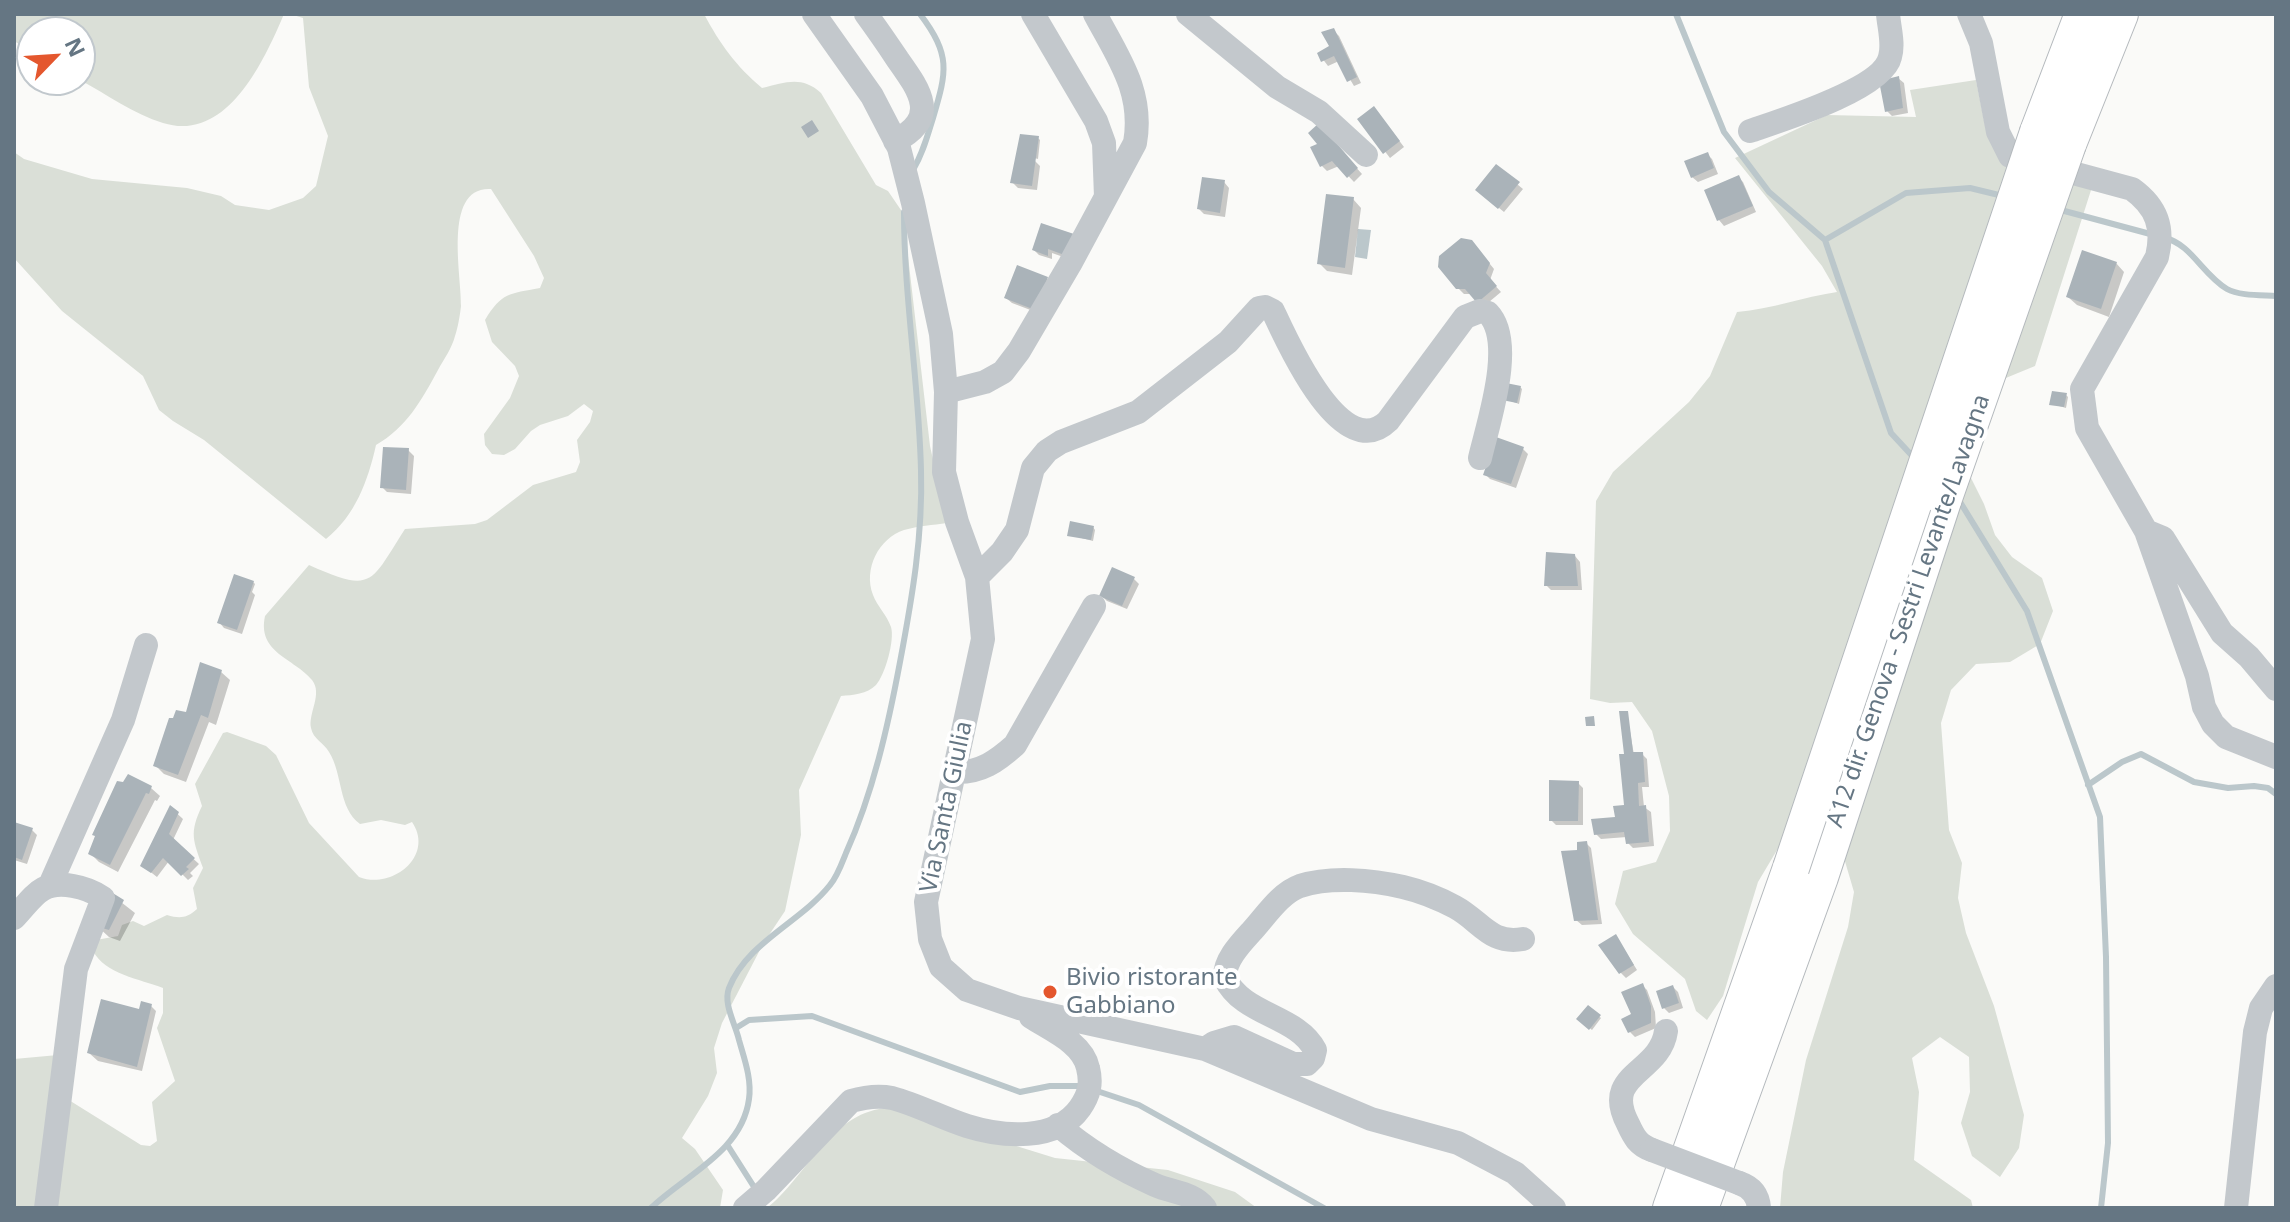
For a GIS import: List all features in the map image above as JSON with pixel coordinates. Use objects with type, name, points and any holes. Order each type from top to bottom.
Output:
[{"type":"highway","points":[[2053,138],[2083,14]]},
{"type":"highway","name":"A12 dir. Genova - Sestri Levante/Lavagna","points":[[1700,1208],[1805,872],[1944,498],[2053,138],[2120,14]]},
{"type":"highway","points":[[1671,1208],[1805,872]]},
{"type":"street","name":"Via Santa Giulia","points":[[814,14],[872,96],[895,141],[913,203],[941,334],[946,392],[944,472],[957,522],[977,577],[983,639],[926,902],[930,939],[941,967],[967,990],[1019,1008],[1205,1049],[1371,1119],[1458,1143],[1515,1173],[1554,1208]]},
{"type":"street","points":[[866,14],[920,91],[920,119],[910,133],[895,141]]},
{"type":"street","points":[[1033,14],[1096,121],[1104,143],[1106,197]]},
{"type":"street","points":[[946,392],[985,382],[1003,372],[1041,314],[1135,143],[1139,121],[1136,99],[1095,14]]},
{"type":"street","points":[[1188,14],[1277,87],[1319,112],[1366,155]]},
{"type":"street","points":[[1750,131],[1816,110],[1887,66],[1891,56],[1888,14]]},
{"type":"street","points":[[1947,14],[1957,21],[1971,18],[1981,43],[1998,132],[2010,156],[2132,189],[2154,211],[2160,226],[2157,257],[2082,389],[2087,428],[2146,531],[2197,676],[2204,707],[2213,724],[2226,737],[2276,757]]},
{"type":"street","points":[[977,577],[1002,552],[1017,530],[1033,468],[1047,451],[1061,442],[1138,412],[1228,342],[1259,308],[1273,311],[1296,361],[1342,421],[1357,429],[1374,431],[1388,421],[1465,317],[1480,311],[1488,313],[1498,328],[1501,354],[1480,458]]},
{"type":"street","points":[[2146,531],[2163,538],[2222,633],[2249,657],[2276,689]]},
{"type":"street","points":[[955,772],[982,769],[996,762],[1015,745],[1094,606]]},
{"type":"street","points":[[50,885],[123,720],[146,645]]},
{"type":"street","points":[[1205,1049],[1234,1037],[1293,1064],[1307,1064],[1313,1058],[1315,1050],[1305,1036],[1239,999],[1225,978],[1228,962],[1246,938],[1282,898],[1299,887],[1368,881],[1406,888],[1455,907],[1494,936],[1508,942],[1523,939]]},
{"type":"street","points":[[14,918],[44,887],[58,883],[86,888],[103,898],[76,969],[46,1208]]},
{"type":"street","points":[[2236,1208],[2255,1032],[2261,1008],[2276,986]]},
{"type":"street","points":[[745,1208],[851,1101],[870,1095],[892,1098],[970,1127],[1021,1135],[1073,1118],[1085,1101],[1091,1082],[1086,1060],[1076,1046],[1019,1008]]},
{"type":"street","points":[[1666,1031],[1664,1045],[1620,1091],[1619,1104],[1637,1143],[1747,1185],[1754,1193],[1759,1208]]},
{"type":"street","points":[[1058,1125],[1077,1142],[1155,1185],[1197,1198],[1205,1208]]},
{"type":"shaded area","points":[[14,14],[284,14],[266,54],[240,94],[224,110],[206,121],[186,126],[152,119],[96,89],[96,16],[16,16],[14,41]]},
{"type":"shaded area","points":[[290,14],[704,14],[729,54],[762,88],[800,82],[821,93],[876,185],[888,191],[903,213],[930,446],[947,523],[895,534],[875,556],[870,585],[892,633],[886,666],[872,688],[860,694],[841,696],[799,790],[801,835],[785,911],[763,944],[722,1023],[714,1048],[717,1073],[708,1096],[682,1138],[695,1149],[723,1190],[720,1208],[14,1208],[14,1059],[58,1055],[64,1097],[141,1145],[150,1146],[157,1141],[152,1102],[175,1081],[157,1028],[163,1013],[163,988],[114,970],[93,951],[96,940],[118,936],[122,925],[133,921],[144,926],[167,915],[183,917],[197,909],[193,888],[203,868],[194,837],[195,823],[202,806],[195,784],[223,733],[266,746],[276,755],[309,823],[359,877],[384,879],[406,867],[414,858],[418,835],[412,822],[405,825],[381,820],[360,824],[348,809],[333,761],[311,728],[315,685],[266,639],[265,616],[309,565],[346,579],[359,581],[368,578],[376,572],[405,529],[475,524],[487,520],[533,485],[576,472],[580,462],[577,440],[590,422],[593,411],[584,404],[568,416],[540,425],[515,449],[504,455],[492,454],[485,445],[484,434],[510,398],[519,376],[515,366],[492,342],[485,320],[502,299],[513,293],[540,288],[544,278],[534,256],[491,189],[476,192],[466,202],[460,217],[458,255],[461,306],[452,345],[412,412],[396,430],[376,445],[359,497],[345,520],[326,539],[204,440],[159,410],[143,376],[62,311],[14,258],[14,152],[24,159],[92,179],[187,188],[221,196],[235,205],[269,210],[303,198],[316,186],[328,136],[309,87],[303,18]]},
{"type":"shaded area","points":[[1976,80],[1986,130],[2092,187],[2035,366],[1962,396],[1968,472],[1995,535],[2012,557],[2042,578],[2053,611],[2040,644],[2010,662],[1976,664],[1951,690],[1941,723],[1949,830],[1962,863],[1958,898],[1966,933],[1994,1006],[2024,1115],[2019,1148],[2000,1177],[1972,1156],[1961,1123],[1970,1092],[1969,1057],[1940,1037],[1912,1058],[1919,1092],[1914,1160],[1971,1200],[1973,1208],[1780,1208],[1783,1172],[1806,1060],[1848,927],[1854,892],[1844,858],[1783,840],[1758,882],[1723,996],[1707,1020],[1696,1011],[1685,979],[1633,934],[1615,904],[1623,871],[1656,862],[1670,831],[1669,796],[1652,731],[1632,702],[1610,703],[1590,699],[1596,501],[1613,472],[1689,402],[1710,376],[1737,312],[1837,292],[1822,266],[1735,158],[1827,115],[1916,117],[1910,90]]},
{"type":"shaded area","points":[[1358,229],[1371,230],[1367,259],[1355,257]]},
{"type":"shaded area","points":[[879,1109],[897,1109],[1055,1158],[1168,1170],[1235,1192],[1257,1208],[767,1208],[845,1124]]},
{"type":"building","points":[[1334,28],[1357,77],[1347,82],[1334,56],[1321,62],[1317,53],[1329,46],[1321,32]]},
{"type":"building","points":[[1899,76],[1903,108],[1885,112],[1879,81]]},
{"type":"building","points":[[1374,106],[1400,141],[1383,154],[1357,119]]},
{"type":"building","points":[[812,120],[819,131],[808,138],[801,127]]},
{"type":"building","points":[[1319,123],[1358,168],[1347,178],[1332,161],[1320,167],[1310,147],[1317,144],[1308,133]]},
{"type":"building","points":[[1020,134],[1039,136],[1032,186],[1010,183]]},
{"type":"building","points":[[1708,152],[1714,168],[1691,178],[1684,161]]},
{"type":"building","points":[[1496,164],[1520,182],[1498,209],[1475,190]]},
{"type":"building","points":[[1739,175],[1753,206],[1717,221],[1704,190]]},
{"type":"building","points":[[1202,177],[1225,180],[1220,213],[1197,209]]},
{"type":"building","points":[[1326,194],[1354,197],[1345,268],[1317,264]]},
{"type":"building","points":[[1041,223],[1074,234],[1067,256],[1048,249],[1048,256],[1032,250]]},
{"type":"building","points":[[1461,238],[1472,240],[1490,263],[1486,273],[1497,286],[1477,303],[1465,289],[1456,289],[1438,267],[1439,256]]},
{"type":"building","points":[[2082,250],[2117,262],[2101,309],[2066,297]]},
{"type":"building","points":[[1017,265],[1048,277],[1035,310],[1004,298]]},
{"type":"building","points":[[1506,383],[1521,386],[1517,403],[1502,400]]},
{"type":"building","points":[[2052,391],[2067,393],[2064,407],[2049,405]]},
{"type":"building","points":[[1496,437],[1524,447],[1511,484],[1483,475]]},
{"type":"building","points":[[383,447],[409,448],[406,490],[380,488]]},
{"type":"building","points":[[1070,521],[1094,526],[1091,540],[1067,536]]},
{"type":"building","points":[[1546,552],[1575,554],[1578,586],[1544,586]]},
{"type":"building","points":[[1112,567],[1135,577],[1122,606],[1099,596]]},
{"type":"building","points":[[234,574],[254,581],[237,630],[217,623]]},
{"type":"building","points":[[200,662],[222,670],[208,718],[201,715],[178,775],[153,766],[169,718],[173,718],[176,710],[186,712]]},
{"type":"building","points":[[1619,711],[1628,711],[1633,752],[1643,752],[1645,782],[1638,783],[1639,806],[1646,805],[1649,842],[1626,844],[1624,832],[1594,835],[1591,819],[1615,817],[1613,806],[1624,805],[1619,754],[1624,754]]},
{"type":"building","points":[[1594,716],[1595,726],[1586,726],[1585,717]]},
{"type":"building","points":[[128,774],[152,786],[110,865],[88,854],[95,836],[92,835],[117,781],[123,782]]},
{"type":"building","points":[[1549,780],[1579,781],[1578,821],[1549,821]]},
{"type":"building","points":[[170,805],[179,812],[169,834],[195,858],[181,876],[163,858],[151,873],[140,866]]},
{"type":"building","points":[[14,822],[33,828],[22,860],[14,857]]},
{"type":"building","points":[[1587,841],[1598,920],[1574,921],[1561,851],[1577,850],[1577,842]]},
{"type":"building","points":[[111,892],[124,900],[109,930],[95,926]]},
{"type":"building","points":[[1616,934],[1634,965],[1619,974],[1598,945]]},
{"type":"building","points":[[1643,983],[1651,1006],[1651,1023],[1628,1033],[1621,1019],[1631,1014],[1621,992]]},
{"type":"building","points":[[1673,985],[1679,1003],[1662,1009],[1656,991]]},
{"type":"building","points":[[101,999],[139,1009],[141,1001],[152,1004],[137,1067],[87,1053]]},
{"type":"building","points":[[1588,1005],[1601,1015],[1589,1030],[1576,1019]]},
{"type":"waterway","points":[[913,170],[927,138],[943,75],[937,41],[920,14]]},
{"type":"waterway","points":[[1676,14],[1724,132],[1769,192],[1825,240],[1891,433],[1916,460]]},
{"type":"waterway","points":[[1825,240],[1906,193],[1970,188],[2003,196]]},
{"type":"waterway","points":[[2057,209],[2154,235]]},
{"type":"waterway","points":[[651,1208],[710,1161],[736,1134],[749,1099],[749,1084],[728,1007],[729,988],[748,958],[833,882],[856,830],[879,759],[909,614],[920,519],[920,438],[906,276],[904,212]]},
{"type":"waterway","points":[[2165,238],[2190,253],[2227,289],[2244,294],[2276,296]]},
{"type":"waterway","points":[[1957,497],[2027,611],[2100,817],[2106,957],[2108,1143],[2101,1208]]},
{"type":"waterway","points":[[2088,785],[2122,762],[2141,754],[2194,782],[2228,788],[2268,788],[2276,794]]},
{"type":"waterway","points":[[736,1028],[749,1020],[812,1016],[1020,1092],[1050,1086],[1084,1086]]},
{"type":"waterway","points":[[1094,1090],[1139,1105],[1324,1208]]},
{"type":"waterway","points":[[728,1146],[756,1190]]},
{"type":"place","name":"Bivio ristorante Gabbiano","points":[[1050,992]]}]
